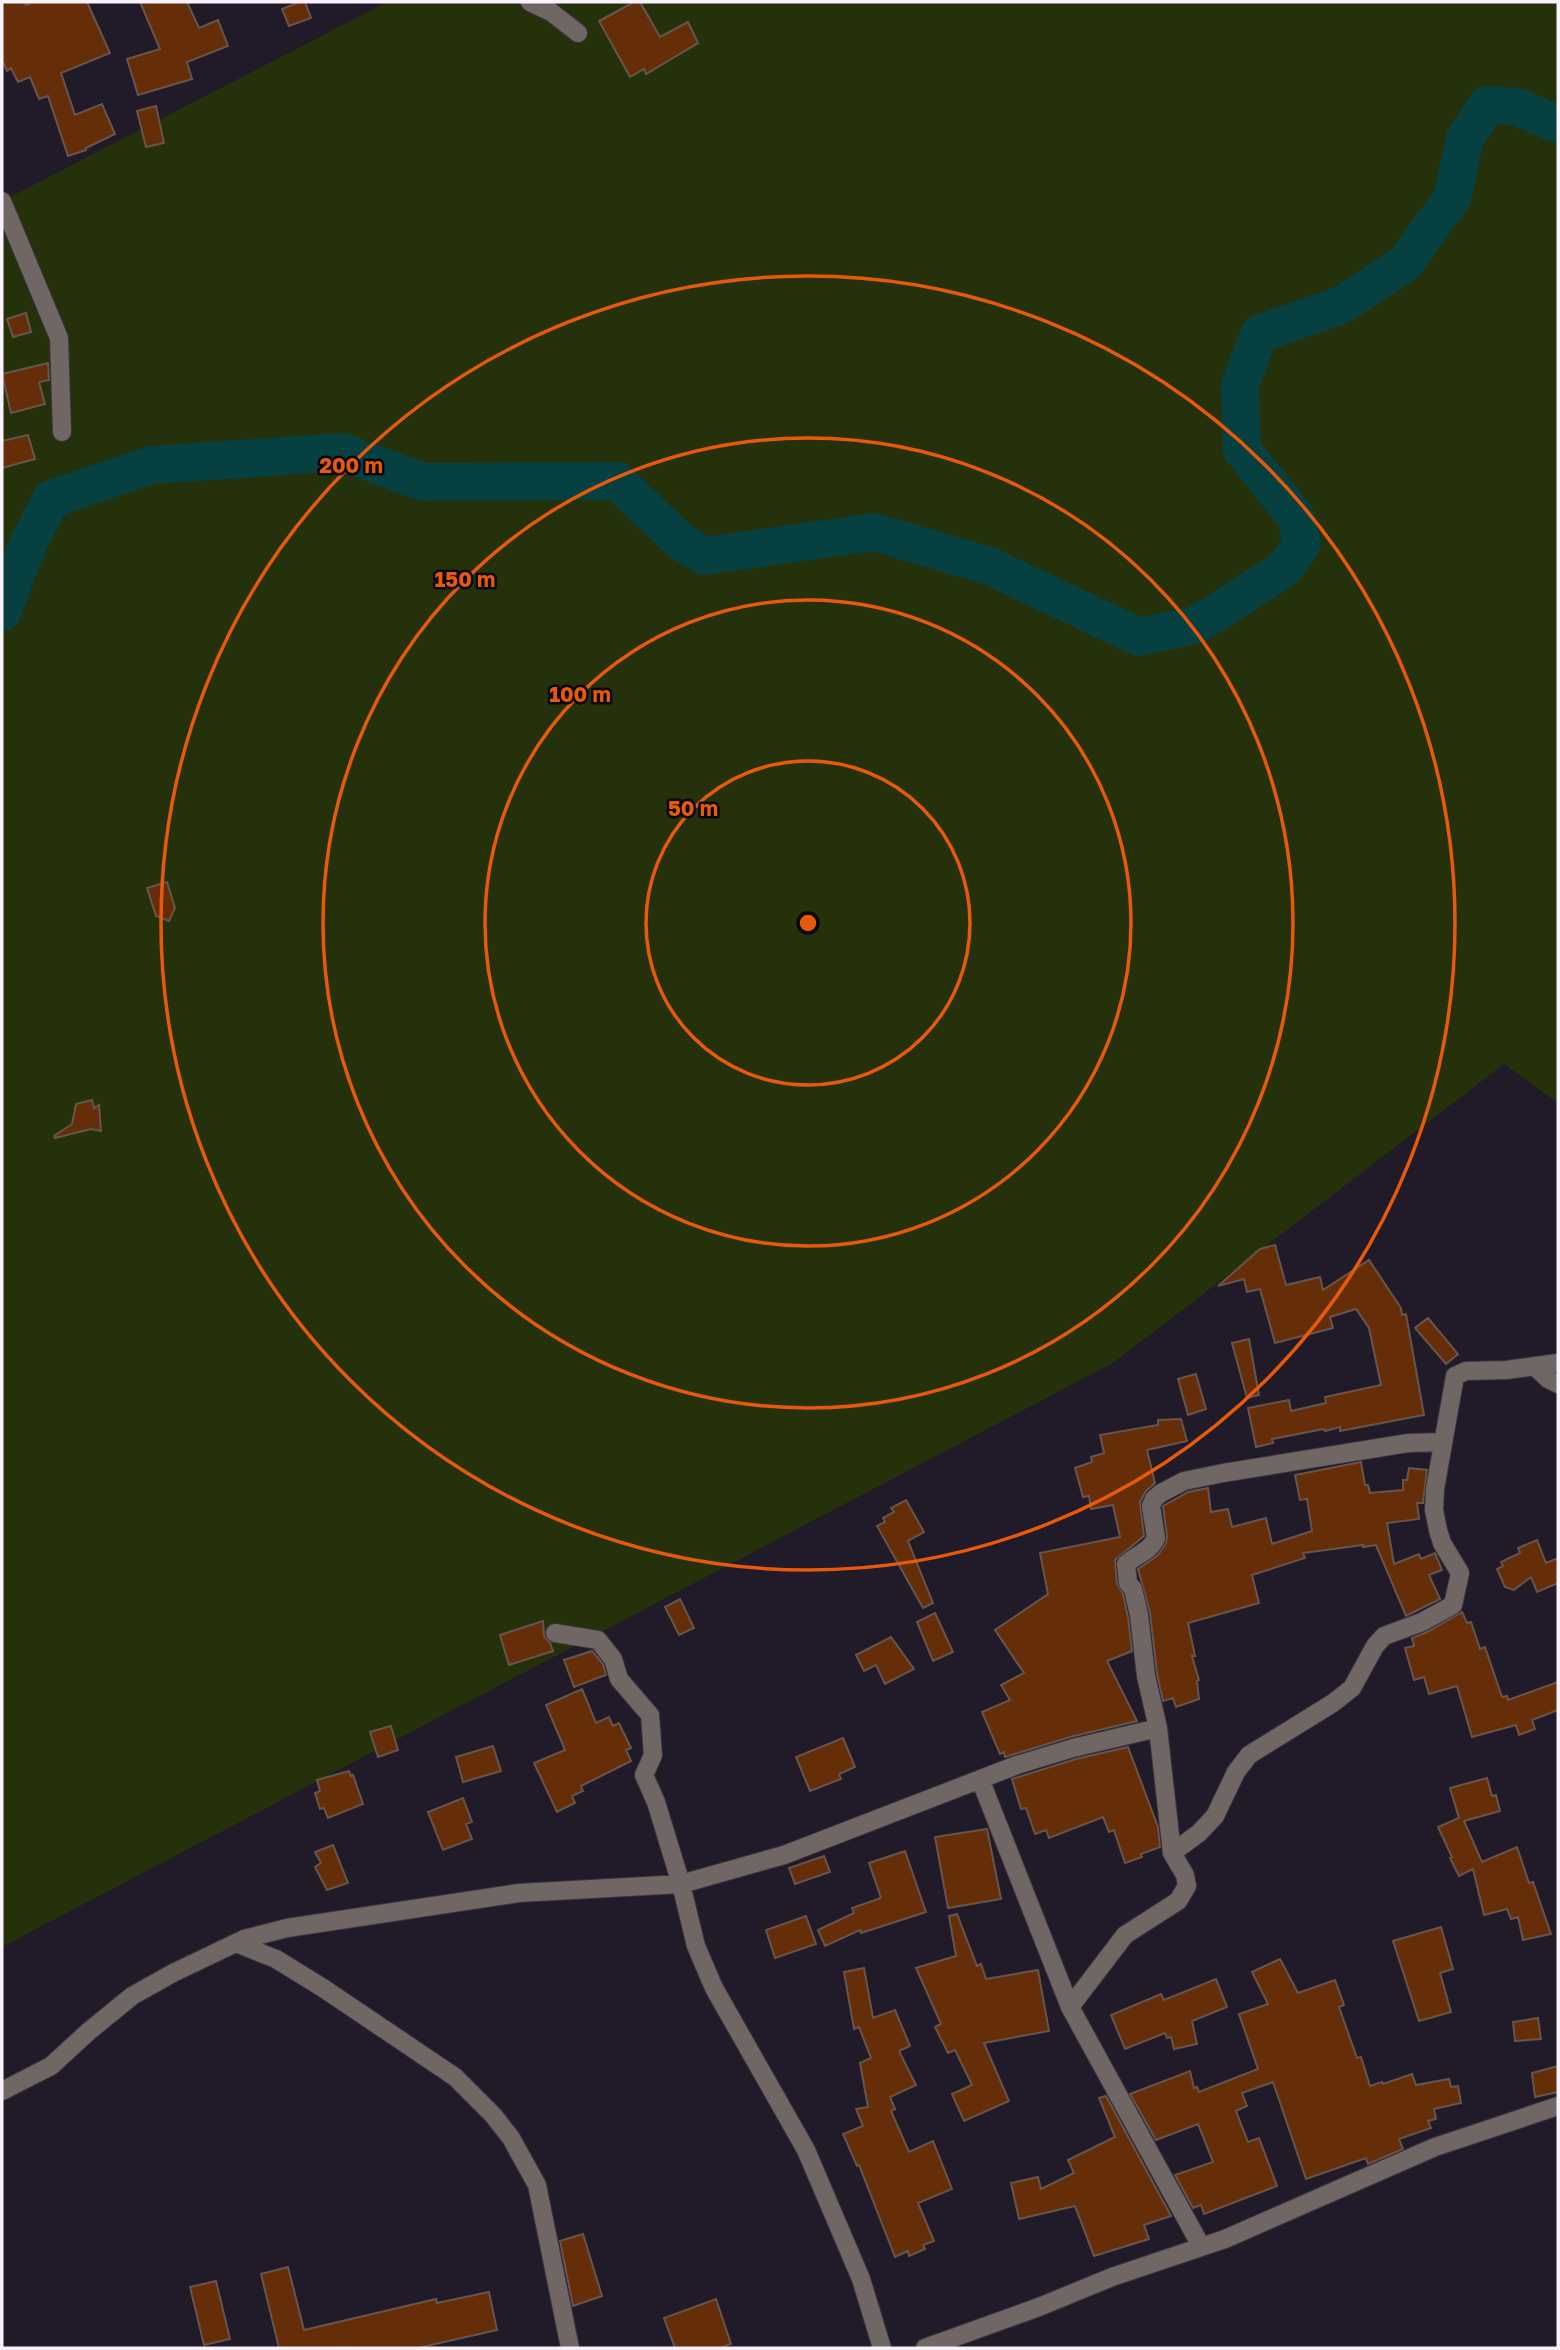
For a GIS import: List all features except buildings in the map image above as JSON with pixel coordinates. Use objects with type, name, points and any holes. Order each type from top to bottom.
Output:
[{"type":"street","points":[[530,2],[551,12],[578,33]]},
{"type":"street","points":[[2,201],[60,338],[62,432]]},
{"type":"street","points":[[1172,1853],[1199,1833],[1215,1816],[1236,1772],[1246,1758],[1340,1698],[1355,1684],[1375,1646],[1384,1636],[1422,1622],[1453,1605],[1460,1573],[1442,1543],[1434,1510],[1435,1489],[1455,1376],[1466,1371],[1558,1363]]},
{"type":"street","points":[[1534,1366],[1548,1380],[1558,1384]]},
{"type":"street","points":[[1070,2007],[1125,1936],[1168,1909],[1182,1896],[1187,1886],[1172,1853],[1158,1728],[1146,1676],[1139,1615],[1133,1589],[1128,1583],[1126,1564],[1146,1552],[1156,1538],[1151,1506],[1154,1499],[1184,1481],[1223,1473],[1408,1443],[1443,1442]]},
{"type":"street","points":[[555,1633],[598,1640],[613,1659],[619,1679],[650,1714],[653,1755],[644,1775],[656,1802],[681,1884],[696,1946],[714,1987],[806,2150],[861,2279],[881,2348]]},
{"type":"street","points":[[2,2091],[51,2066],[132,1996],[236,1943],[265,1933],[519,1893],[681,1884],[784,1855],[980,1779],[1073,1748],[1158,1728]]},
{"type":"street","points":[[980,1779],[1070,2007],[1201,2246]]},
{"type":"street","points":[[236,1943],[276,1959],[323,1987],[455,2077],[493,2115],[511,2138],[537,2185],[570,2348]]},
{"type":"street","points":[[925,2348],[1225,2239],[1435,2147],[1558,2106]]},
{"type":"green space","points":[[387,2],[1558,2],[1558,1103],[1504,1064],[1113,1363],[2,1947],[2,201]]},
{"type":"waterway","points":[[2,612],[28,544],[51,499],[152,465],[342,452],[423,482],[617,481],[680,541],[705,556],[874,532],[989,566],[1139,637],[1196,625],[1283,570],[1302,544],[1296,517],[1242,450],[1240,385],[1259,334],[1341,305],[1405,263],[1453,196],[1465,138],[1487,105],[1517,107],[1558,124]]}]
